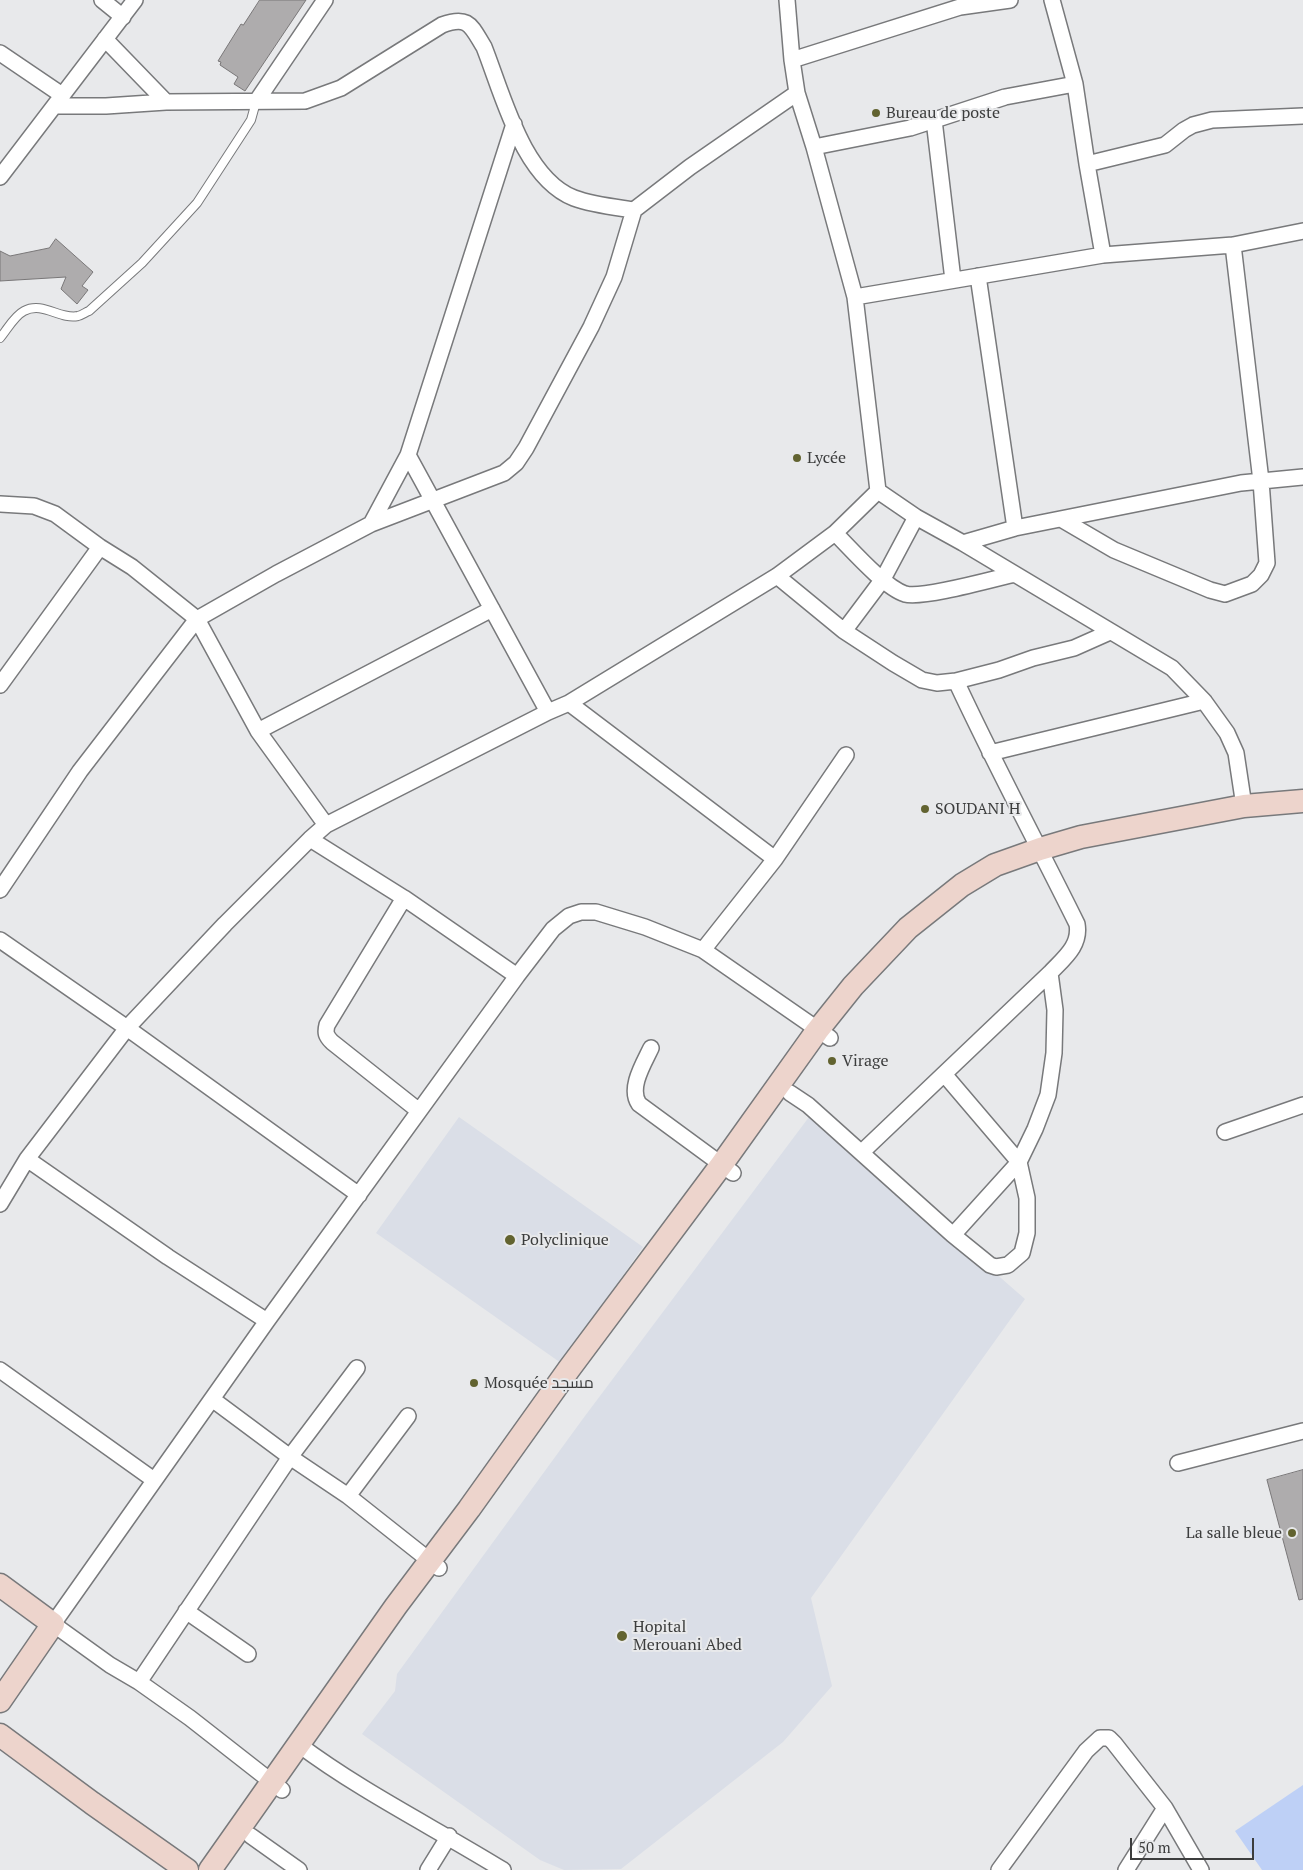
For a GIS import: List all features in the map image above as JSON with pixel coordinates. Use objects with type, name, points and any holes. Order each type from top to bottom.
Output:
[{"type":"main road","points":[[728,1169],[790,1093],[853,986],[908,928],[962,885],[1006,860],[1081,837],[1244,806],[1303,801]]},
{"type":"main road","points":[[210,1870],[304,1748],[434,1564],[469,1509],[728,1169],[824,1034]]},
{"type":"main road","points":[[0,1584],[52,1624],[1,1697]]},
{"type":"main road","points":[[0,1735],[187,1870]]},
{"type":"main road","points":[[227,1870],[251,1836],[276,1786]]},
{"type":"street","points":[[102,0],[123,16]]},
{"type":"street","points":[[0,177],[135,0]]},
{"type":"street","points":[[256,102],[325,0]]},
{"type":"street","points":[[787,0],[797,93],[814,147],[855,297],[878,491],[916,517],[1172,668],[1204,701],[1227,733],[1236,753],[1244,806]]},
{"type":"street","points":[[792,60],[960,7],[1010,0]]},
{"type":"street","points":[[1052,0],[1075,84],[1103,256]]},
{"type":"street","points":[[0,53],[58,101],[106,106],[166,102],[305,101],[341,88],[434,30],[457,20],[466,22],[484,47],[528,156],[542,175],[553,186],[573,197],[592,203],[634,210]]},
{"type":"street","points":[[105,39],[166,102]]},
{"type":"street","points":[[814,147],[910,128],[1005,97],[1075,84]]},
{"type":"street","points":[[0,890],[80,772],[197,619],[276,574],[371,524],[504,472],[516,463],[526,448],[591,327],[614,277],[634,210],[690,167],[797,93]]},
{"type":"street","points":[[1087,164],[1166,145],[1193,125],[1212,120],[1303,116]]},
{"type":"street","points":[[934,120],[954,280]]},
{"type":"street","points":[[371,524],[408,455],[514,124]]},
{"type":"street","points":[[855,297],[1103,256],[1233,245],[1303,231]]},
{"type":"street","points":[[1061,519],[1114,550],[1210,590],[1225,594],[1252,584],[1261,575],[1267,563],[1261,481],[1233,245]]},
{"type":"street","points":[[978,276],[1015,528]]},
{"type":"street","points":[[408,455],[548,712]]},
{"type":"street","points":[[963,543],[1015,528],[1240,483],[1303,477]]},
{"type":"street","points":[[0,1204],[28,1160],[127,1028],[310,839],[326,825],[569,703],[777,576],[836,534],[878,491]]},
{"type":"street","points":[[0,504],[34,506],[55,514],[100,547],[132,567],[197,619],[258,731],[326,825]]},
{"type":"street","points":[[844,631],[883,579],[916,517]]},
{"type":"street","points":[[836,534],[883,579],[904,593],[914,596],[1015,574]]},
{"type":"street","points":[[0,685],[100,547]]},
{"type":"street","points":[[777,576],[844,631],[922,680],[937,683],[956,681],[999,670],[1032,658],[1074,648],[1110,632]]},
{"type":"street","points":[[258,731],[492,608]]},
{"type":"street","points":[[862,1152],[1050,973],[1071,950],[1076,942],[1078,933],[1077,924],[1031,852],[990,753],[956,681]]},
{"type":"street","points":[[990,753],[1204,701]]},
{"type":"street","points":[[569,703],[775,859]]},
{"type":"street","points":[[703,950],[775,859],[846,755]]},
{"type":"street","points":[[310,839],[404,898],[517,976]]},
{"type":"street","points":[[404,898],[327,1025],[326,1037],[419,1111]]},
{"type":"street","points":[[276,1786],[190,1718],[52,1624],[517,976],[553,929],[569,916],[581,912],[596,912],[645,927],[703,950],[824,1034]]},
{"type":"street","points":[[0,940],[127,1028],[359,1195]]},
{"type":"street","points":[[953,1235],[1019,1162],[1035,1129],[1048,1095],[1054,1053],[1055,1010],[1050,973]]},
{"type":"street","points":[[651,1048],[639,1077],[634,1093],[635,1098],[639,1104],[728,1169]]},
{"type":"street","points":[[790,1093],[808,1105],[862,1152],[953,1235],[990,1264],[996,1267],[1008,1264],[1022,1253],[1027,1234],[1026,1198],[1019,1162],[944,1074]]},
{"type":"street","points":[[1224,1132],[1303,1105]]},
{"type":"street","points":[[28,1160],[168,1257],[267,1322]]},
{"type":"street","points":[[139,1682],[290,1457],[357,1368]]},
{"type":"street","points":[[0,1370],[154,1480]]},
{"type":"street","points":[[212,1399],[290,1457],[348,1496],[434,1564]]},
{"type":"street","points":[[348,1496],[408,1416]]},
{"type":"street","points":[[1178,1463],[1303,1431]]},
{"type":"street","points":[[186,1611],[248,1654]]},
{"type":"street","points":[[999,1870],[1086,1751],[1100,1738],[1109,1738],[1114,1743],[1165,1808],[1201,1870]]},
{"type":"street","points":[[304,1748],[386,1802],[449,1836],[503,1870]]},
{"type":"street","points":[[1126,1870],[1165,1808]]},
{"type":"street","points":[[251,1836],[299,1870]]},
{"type":"street","points":[[428,1870],[449,1836]]},
{"type":"lane","points":[[0,338],[22,312],[32,308],[49,309],[66,316],[79,316],[89,311],[142,263],[197,203],[251,120],[256,102]]},
{"type":"shaded area","points":[[812,1113],[1025,1299],[811,1598],[832,1686],[783,1742],[621,1869],[564,1870],[540,1860],[362,1734],[395,1691],[397,1674],[582,1420]]},
{"type":"shaded area","name":"Polyclinique","points":[[459,1117],[643,1247],[561,1363],[376,1233]]},
{"type":"shaded area","points":[[1303,1785],[1303,1870],[1262,1870],[1235,1831]]},
{"type":"building","points":[[260,0],[306,0],[245,91],[234,84],[238,77],[220,65],[221,62],[218,61],[241,24],[243,25]]},
{"type":"building","points":[[56,239],[93,272],[82,286],[88,290],[77,304],[61,289],[66,277],[0,281],[0,251],[10,256],[49,248]]},
{"type":"building","name":"La salle bleue","points":[[1303,1470],[1303,1599],[1299,1600],[1267,1480]]},
{"type":"place","name":"Bureau de poste","points":[[876,113]]},
{"type":"place","name":"Lycée","points":[[797,458]]},
{"type":"place","name":"SOUDANI H","points":[[925,809]]},
{"type":"place","name":"Virage","points":[[832,1061]]},
{"type":"place","name":"Polyclinique","points":[[510,1240]]},
{"type":"place","name":"Mosquée مسجد","points":[[474,1383]]},
{"type":"place","name":"La salle bleue","points":[[1292,1533]]},
{"type":"place","name":"Hopital Merouani Abed","points":[[622,1636]]}]
